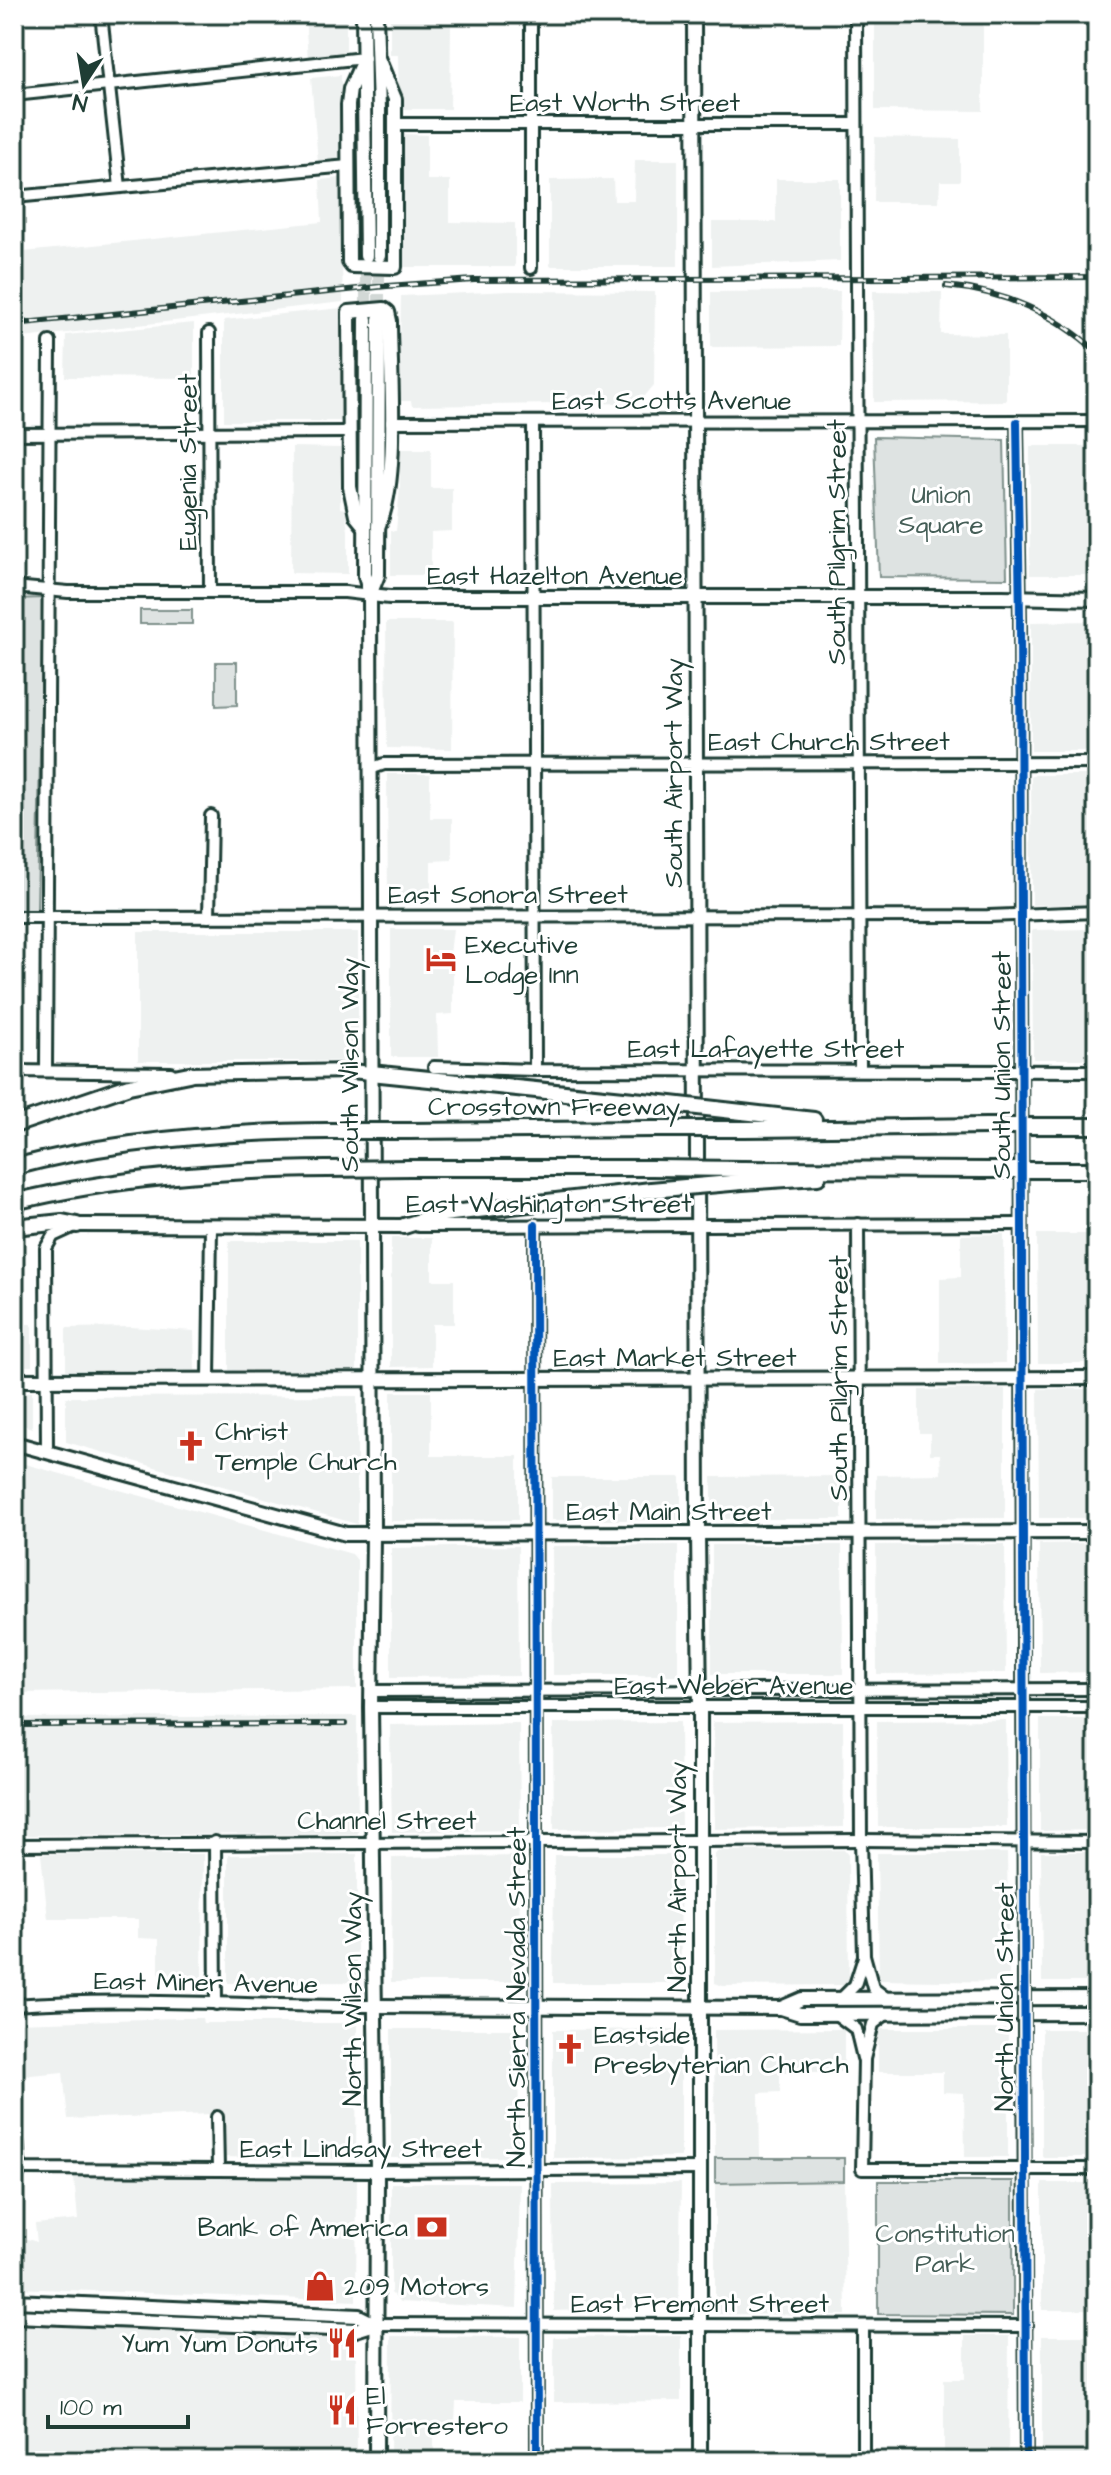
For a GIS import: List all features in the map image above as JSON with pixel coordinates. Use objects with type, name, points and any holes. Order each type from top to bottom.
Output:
[{"type":"highway","points":[[371,1073],[866,1126]]},
{"type":"highway","points":[[14,1125],[129,1086],[189,1074]]},
{"type":"highway","name":"Crosstown Freeway","points":[[14,1167],[125,1145],[226,1135],[327,1131],[1097,1126]]},
{"type":"highway","points":[[14,1202],[146,1179],[236,1170],[652,1168],[805,1179],[874,1170],[1097,1170]]},
{"type":"highway","points":[[404,1226],[443,1214],[651,1190],[742,1175]]},
{"type":"highway","points":[[14,1227],[62,1222],[77,1225]]},
{"type":"main road","points":[[363,14],[371,58],[394,95],[395,267],[350,265],[348,105],[350,89],[371,58]]},
{"type":"main road","points":[[372,256],[371,58],[376,14]]},
{"type":"main road","name":"South Airport Way","points":[[694,14],[698,1533]]},
{"type":"main road","points":[[384,309],[388,312],[390,491],[372,527],[356,516],[350,487],[350,310],[384,309]]},
{"type":"main road","name":"South Wilson Way","points":[[372,319],[372,527],[378,575],[370,595],[373,1536]]},
{"type":"main road","name":"East Hazelton Avenue","points":[[370,595],[1097,599]]},
{"type":"main road","points":[[189,1074],[371,1073]]},
{"type":"main road","name":"East Washington Street","points":[[77,1225],[404,1226]]},
{"type":"main road","name":"East Market Street","points":[[14,1380],[1097,1378]]},
{"type":"main road","name":"East Main Street","points":[[14,1443],[346,1534],[1097,1532]]},
{"type":"main road","name":"North Airport Way","points":[[698,1533],[700,2461]]},
{"type":"main road","name":"North Wilson Way","points":[[373,1536],[371,1707],[377,2171],[376,2461]]},
{"type":"main road","name":"East Miner Avenue","points":[[781,2008],[802,1999],[1097,1998]]},
{"type":"main road","name":"East Miner Avenue","points":[[373,2006],[781,2008],[800,2014],[1097,2013]]},
{"type":"main road","name":"East Fremont Street","points":[[14,2301],[359,2316],[375,2324]]},
{"type":"main road","name":"East Fremont Street","points":[[14,2316],[356,2330],[375,2324]]},
{"type":"street","points":[[101,14],[120,187]]},
{"type":"street","points":[[531,14],[531,268]]},
{"type":"street","name":"South Pilgrim Street","points":[[856,14],[860,1070]]},
{"type":"street","points":[[14,95],[371,58]]},
{"type":"street","name":"East Worth Street","points":[[395,124],[856,124]]},
{"type":"street","points":[[14,197],[348,166]]},
{"type":"street","name":"Eugenia Street","points":[[209,333],[210,592]]},
{"type":"street","points":[[46,1071],[50,342]]},
{"type":"street","name":"East Scotts Avenue","points":[[391,422],[1097,421]]},
{"type":"street","points":[[533,422],[535,1070]]},
{"type":"street","name":"South Union Street","points":[[1017,422],[1022,1532]]},
{"type":"street","points":[[14,434],[349,432]]},
{"type":"street","name":"East Hazelton Avenue","points":[[14,587],[51,590],[345,592],[370,595]]},
{"type":"street","name":"East Church Street","points":[[370,769],[384,764],[1097,763]]},
{"type":"street","points":[[209,917],[211,816]]},
{"type":"street","name":"East Sonora Street","points":[[14,917],[859,916],[1097,912]]},
{"type":"street","name":"East Lafayette Street","points":[[434,1067],[696,1071],[1097,1071]]},
{"type":"street","points":[[14,1071],[189,1074]]},
{"type":"street","name":"South Pilgrim Street","points":[[858,1224],[864,1955]]},
{"type":"street","name":"East Washington Street","points":[[404,1226],[1021,1224]]},
{"type":"street","points":[[47,1452],[46,1248],[53,1236],[77,1225]]},
{"type":"street","name":"North Sierra Nevada Street","points":[[535,1225],[537,2461]]},
{"type":"street","points":[[209,1379],[211,1226]]},
{"type":"street","name":"North Union Street","points":[[1022,1532],[1026,2461]]},
{"type":"street","name":"East Weber Avenue","points":[[371,1691],[1097,1689]]},
{"type":"street","name":"East Weber Avenue","points":[[371,1707],[1097,1707]]},
{"type":"street","name":"Channel Street","points":[[14,1845],[861,1840],[1097,1842]]},
{"type":"street","points":[[215,1842],[216,2004]]},
{"type":"street","points":[[864,1955],[874,1989],[886,1999]]},
{"type":"street","points":[[841,1999],[855,1985],[864,1955]]},
{"type":"street","name":"East Miner Avenue","points":[[14,2005],[55,2002],[373,2006]]},
{"type":"street","points":[[836,2014],[856,2029],[864,2059]]},
{"type":"street","points":[[886,2014],[873,2024],[864,2059],[862,2169],[1097,2169]]},
{"type":"street","name":"East Lindsay Street","points":[[14,2106],[19,2162],[23,2169],[699,2169]]},
{"type":"street","points":[[217,2117],[218,2169]]},
{"type":"street","name":"East Fremont Street","points":[[375,2324],[1026,2326]]},
{"type":"street","points":[[863,2326],[863,2461]]},
{"type":"shaded area","points":[[305,14],[346,14],[346,58],[308,61]]},
{"type":"shaded area","points":[[390,14],[442,14],[443,23],[451,23],[450,109],[399,109],[398,55],[390,55]]},
{"type":"shaded area","points":[[875,14],[983,14],[983,111],[875,110]]},
{"type":"shaded area","points":[[341,75],[341,160],[318,162],[311,78]]},
{"type":"shaded area","points":[[399,134],[427,135],[427,180],[450,180],[450,222],[515,223],[515,267],[398,267]]},
{"type":"shaded area","points":[[875,137],[960,139],[960,181],[940,181],[939,202],[874,202]]},
{"type":"shaded area","points":[[635,160],[678,160],[678,266],[550,266],[550,180],[613,179],[614,201],[634,201]]},
{"type":"shaded area","points":[[340,178],[343,302],[14,339],[14,253],[322,222],[320,180]]},
{"type":"shaded area","points":[[776,179],[840,179],[840,261],[712,266],[712,222],[776,222]]},
{"type":"shaded area","points":[[510,291],[655,292],[654,385],[639,403],[412,406],[411,401],[399,401],[401,296]]},
{"type":"shaded area","points":[[840,291],[839,346],[711,347],[711,292]]},
{"type":"shaded area","points":[[873,291],[942,292],[941,334],[1006,335],[1006,401],[874,402]]},
{"type":"shaded area","points":[[342,308],[341,421],[224,421],[224,320]]},
{"type":"shaded area","points":[[194,323],[194,378],[65,377],[66,335]]},
{"type":"shaded area","points":[[1030,446],[1097,446],[1097,575],[1030,575]]},
{"type":"shaded area","points":[[292,447],[341,448],[340,508],[345,509],[348,531],[348,574],[291,573]]},
{"type":"shaded area","points":[[400,449],[431,449],[431,488],[452,488],[452,531],[431,532],[431,575],[391,575],[391,531],[396,531]]},
{"type":"shaded area","points":[[1097,621],[1097,751],[1031,751],[1031,622]]},
{"type":"shaded area","points":[[386,622],[453,622],[452,749],[387,748]]},
{"type":"shaded area","points":[[387,774],[430,774],[430,818],[452,818],[452,860],[431,861],[431,904],[388,905]]},
{"type":"shaded area","points":[[1031,775],[1097,775],[1097,904],[1032,905]]},
{"type":"shaded area","points":[[391,929],[453,929],[448,970],[453,971],[453,1014],[437,1015],[438,1057],[391,1057]]},
{"type":"shaded area","points":[[1097,929],[1097,1059],[1033,1059],[1032,930]]},
{"type":"shaded area","points":[[138,932],[358,932],[358,1061],[138,1061]]},
{"type":"shaded area","points":[[1004,1234],[1005,1363],[940,1364],[940,1278],[961,1277],[961,1235]]},
{"type":"shaded area","points":[[1037,1234],[1097,1234],[1097,1363],[1038,1363]]},
{"type":"shaded area","points":[[391,1238],[432,1238],[432,1280],[454,1280],[454,1324],[432,1324],[432,1366],[391,1367]]},
{"type":"shaded area","points":[[229,1241],[357,1241],[357,1370],[229,1370]]},
{"type":"shaded area","points":[[14,1324],[32,1324],[32,1366],[14,1366]]},
{"type":"shaded area","points":[[131,1327],[194,1331],[195,1370],[66,1370],[66,1328]]},
{"type":"shaded area","points":[[1005,1389],[1005,1518],[876,1519],[876,1475],[941,1474],[940,1454],[930,1454],[930,1433],[919,1433],[919,1390]]},
{"type":"shaded area","points":[[1038,1389],[1097,1389],[1097,1518],[1039,1518]]},
{"type":"shaded area","points":[[14,1392],[32,1392],[32,1428],[14,1422]]},
{"type":"shaded area","points":[[391,1392],[431,1392],[431,1456],[518,1456],[518,1520],[391,1521]]},
{"type":"shaded area","points":[[357,1396],[357,1524],[66,1442],[66,1397]]},
{"type":"shaded area","points":[[14,1461],[352,1554],[357,1560],[357,1689],[14,1693]]},
{"type":"shaded area","points":[[842,1476],[842,1519],[712,1519],[712,1477]]},
{"type":"shaded area","points":[[552,1477],[681,1477],[681,1520],[552,1520]]},
{"type":"shaded area","points":[[1097,1543],[1097,1672],[1040,1673],[1039,1544]]},
{"type":"shaded area","points":[[1005,1544],[1006,1673],[877,1674],[876,1545]]},
{"type":"shaded area","points":[[678,1545],[678,1675],[553,1675],[552,1546]]},
{"type":"shaded area","points":[[712,1545],[842,1545],[843,1674],[712,1674]]},
{"type":"shaded area","points":[[518,1546],[519,1676],[391,1677],[391,1548]]},
{"type":"shaded area","points":[[357,1716],[358,1834],[14,1835],[14,1718]]},
{"type":"shaded area","points":[[1040,1719],[1097,1719],[1097,1830],[1040,1831]]},
{"type":"shaded area","points":[[1006,1720],[1007,1827],[878,1827],[877,1721]]},
{"type":"shaded area","points":[[843,1721],[844,1827],[715,1829],[713,1722]]},
{"type":"shaded area","points":[[680,1722],[681,1828],[554,1829],[553,1723]]},
{"type":"shaded area","points":[[519,1723],[520,1830],[392,1832],[390,1725]]},
{"type":"shaded area","points":[[844,1850],[848,1855],[849,1985],[723,1986],[715,1983],[717,1851]]},
{"type":"shaded area","points":[[1041,1852],[1097,1852],[1097,1982],[1042,1982]]},
{"type":"shaded area","points":[[877,1853],[1007,1853],[1009,1982],[879,1980]]},
{"type":"shaded area","points":[[41,1854],[203,1854],[202,1983],[159,1983],[159,1939],[138,1938],[138,1919],[48,1919]]},
{"type":"shaded area","points":[[357,1854],[357,1982],[228,1983],[228,1855]]},
{"type":"shaded area","points":[[554,1855],[680,1855],[681,1983],[553,1983]]},
{"type":"shaded area","points":[[520,1856],[519,1982],[391,1982],[392,1858]]},
{"type":"shaded area","points":[[202,2018],[203,2023],[357,2023],[356,2159],[214,2157],[213,2114],[68,2119],[63,2072],[20,2076],[15,2023]]},
{"type":"shaded area","points":[[391,2029],[518,2029],[519,2157],[391,2158]]},
{"type":"shaded area","points":[[681,2029],[681,2157],[553,2158],[553,2030]]},
{"type":"shaded area","points":[[844,2029],[844,2072],[780,2072],[780,2092],[759,2093],[760,2158],[715,2158],[714,2030]]},
{"type":"shaded area","points":[[878,2029],[1008,2029],[1008,2157],[965,2157],[964,2093],[943,2092],[943,2072],[878,2072]]},
{"type":"shaded area","points":[[1042,2029],[1085,2029],[1085,2157],[1042,2157]]},
{"type":"shaded area","points":[[73,2166],[357,2170],[356,2301],[14,2288],[14,2235],[37,2242],[35,2224],[78,2220]]},
{"type":"shaded area","points":[[844,2181],[846,2315],[715,2314],[715,2183]]},
{"type":"shaded area","points":[[391,2183],[520,2183],[517,2308],[400,2302],[391,2293]]},
{"type":"shaded area","points":[[681,2183],[679,2306],[554,2311],[553,2184]]},
{"type":"shaded area","points":[[1042,2183],[1097,2183],[1097,2310],[1042,2310]]},
{"type":"shaded area","points":[[14,2322],[356,2335],[357,2461],[14,2461]]},
{"type":"shaded area","points":[[391,2336],[520,2337],[520,2402],[456,2402],[455,2423],[434,2423],[434,2461],[390,2461]]},
{"type":"shaded area","points":[[681,2336],[681,2401],[554,2402],[554,2337]]},
{"type":"shaded area","points":[[965,2336],[1009,2336],[1008,2461],[944,2461],[944,2379],[965,2379]]},
{"type":"shaded area","points":[[1042,2336],[1097,2336],[1097,2461],[1042,2461]]},
{"type":"green space","name":"Union Square","points":[[874,437],[1004,440],[1007,578],[879,577]]},
{"type":"green space","points":[[43,598],[37,911],[14,910],[14,599]]},
{"type":"green space","points":[[140,610],[192,610],[192,624],[140,624]]},
{"type":"green space","points":[[216,662],[237,662],[237,705],[216,706]]},
{"type":"green space","points":[[715,2158],[844,2158],[844,2181],[715,2183]]},
{"type":"green space","name":"Constitution Park","points":[[878,2181],[1013,2181],[1013,2315],[878,2314]]},
{"type":"waterway","points":[[1075,14],[1097,37]]},
{"type":"tunnel","points":[[366,256],[366,319]]},
{"type":"tunnel","points":[[379,258],[379,319]]},
{"type":"railway","points":[[14,324],[474,280],[1097,277]]},
{"type":"railway","points":[[946,286],[987,293],[1027,306],[1064,326],[1097,352]]},
{"type":"railway","points":[[14,1725],[345,1724]]},
{"type":"cycle path","points":[[1017,422],[1026,2461]]},
{"type":"cycle path","points":[[535,1225],[537,2461]]},
{"type":"place","name":"Executive Lodge Inn","points":[[441,959]]},
{"type":"place","name":"Christ Temple Church","points":[[191,1446]]},
{"type":"place","name":"Eastside Presbyterian Church","points":[[570,2049]]},
{"type":"place","name":"Bank of America","points":[[432,2227]]},
{"type":"place","name":"209 Motors","points":[[320,2286]]},
{"type":"place","name":"Yum Yum Donuts","points":[[342,2343]]},
{"type":"place","name":"El Forrestero","points":[[342,2410]]}]
